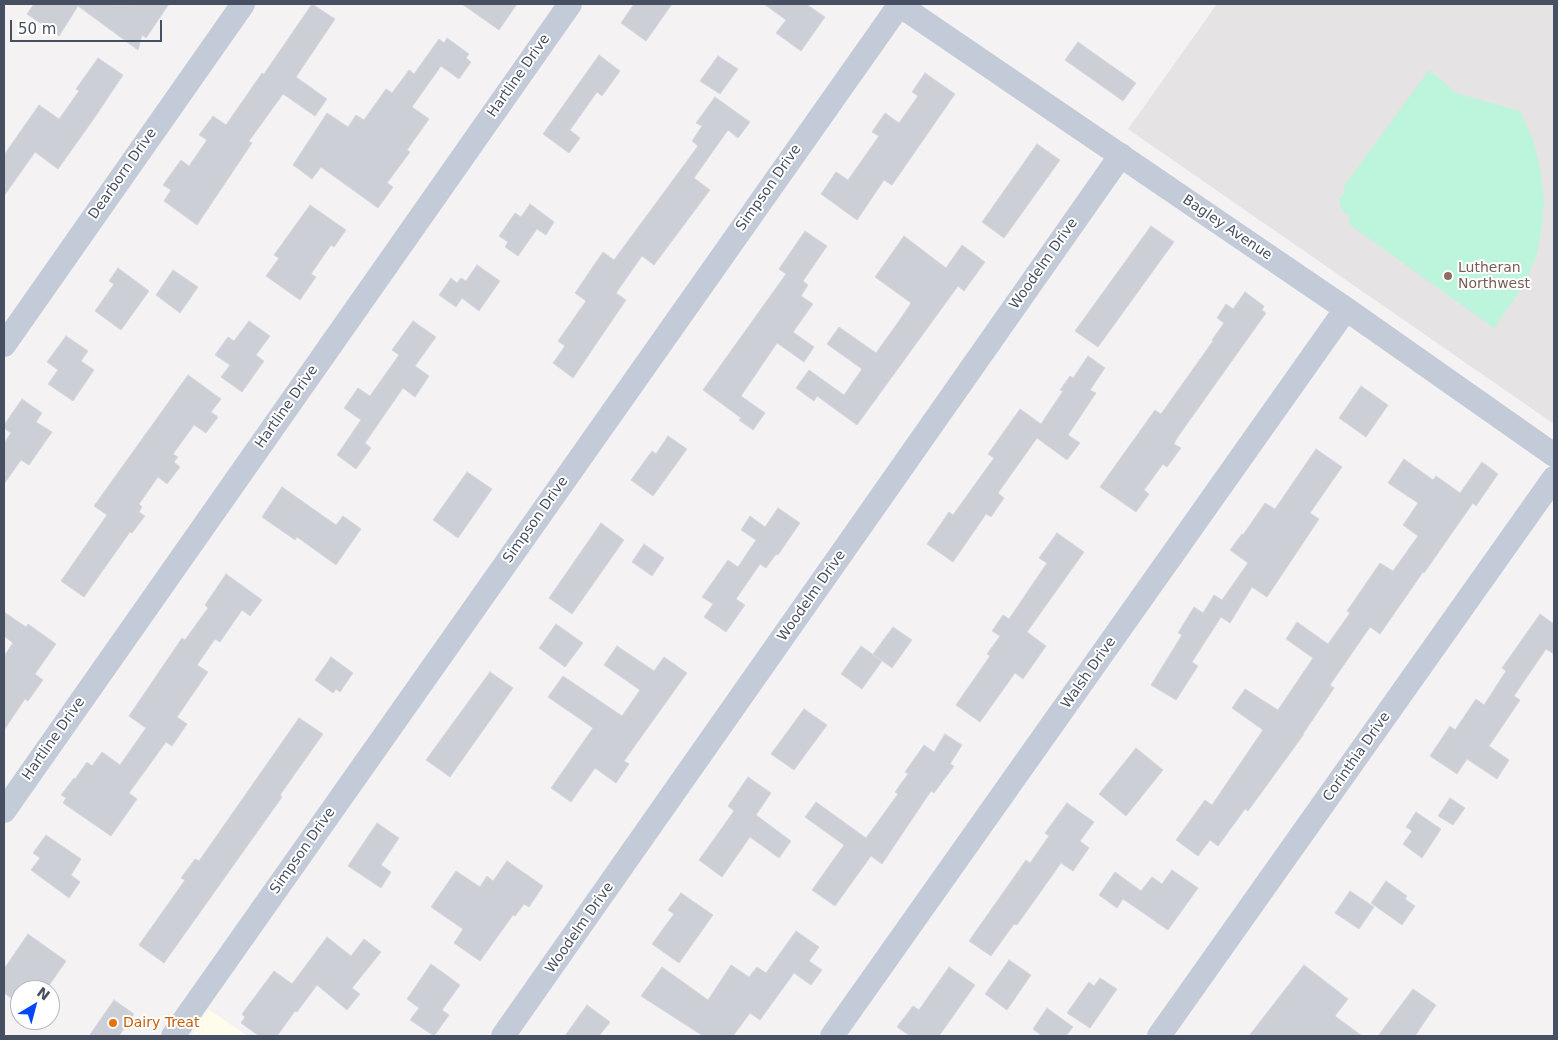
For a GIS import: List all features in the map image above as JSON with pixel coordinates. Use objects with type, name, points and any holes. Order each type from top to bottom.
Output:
[{"type":"street","name":"Dearborn Drive","points":[[4,345],[243,4]]},
{"type":"street","name":"Hartline Drive","points":[[4,811],[570,4]]},
{"type":"street","name":"Bagley Avenue","points":[[899,4],[1346,309],[1554,455]]},
{"type":"street","name":"Simpson Drive","points":[[173,1036],[899,4]]},
{"type":"street","name":"Woodelm Drive","points":[[502,1036],[1121,155]]},
{"type":"street","name":"Walsh Drive","points":[[832,1036],[1346,309]]},
{"type":"street","name":"Corinthia Drive","points":[[1159,1036],[1554,478]]},
{"type":"shaded area","name":"Lutheran Northwest","points":[[1217,4],[1554,4],[1554,424],[1128,129]]},
{"type":"shaded area","points":[[208,1009],[248,1036],[191,1036]]},
{"type":"green space","points":[[1429,70],[1456,93],[1520,111],[1534,142],[1541,172],[1544,203],[1537,254],[1528,276],[1517,295],[1494,328],[1350,225],[1348,215],[1342,211],[1339,198],[1345,194],[1344,186]]},
{"type":"building","points":[[34,4],[169,4],[146,38],[142,35],[138,50],[78,6],[59,36],[27,14]]},
{"type":"building","points":[[312,4],[335,19],[296,77],[327,99],[315,116],[283,94],[249,141],[252,143],[197,225],[164,201],[171,190],[163,185],[181,160],[189,166],[207,140],[199,135],[213,116],[226,125]]},
{"type":"building","points":[[462,4],[517,4],[499,30]]},
{"type":"building","points":[[634,4],[672,4],[646,41],[621,23]]},
{"type":"building","points":[[764,4],[806,4],[825,17],[801,51],[776,33],[786,20]]},
{"type":"building","points":[[447,38],[469,54],[466,58],[471,62],[459,79],[441,66],[412,107],[429,119],[407,150],[410,152],[387,183],[393,187],[378,208],[321,167],[312,179],[293,165],[327,113],[348,127],[356,115],[364,120],[386,89],[392,93],[409,70],[414,74],[439,39],[444,43]]},
{"type":"building","points":[[1078,42],[1136,83],[1123,101],[1065,60]]},
{"type":"building","points":[[599,55],[620,71],[602,96],[597,92],[570,130],[580,138],[569,153],[543,134]]},
{"type":"building","points":[[718,56],[738,69],[720,94],[700,81]]},
{"type":"building","points":[[98,58],[123,75],[93,120],[58,169],[35,152],[4,196],[4,155],[39,105],[59,119],[79,91],[76,89]]},
{"type":"building","points":[[925,73],[955,94],[892,185],[884,180],[857,220],[821,194],[836,172],[848,180],[879,136],[872,132],[885,113],[899,123],[918,96],[912,92]]},
{"type":"building","points":[[715,97],[750,122],[738,138],[728,130],[694,178],[710,190],[654,265],[642,256],[616,293],[626,300],[573,378],[553,363],[565,346],[558,341],[586,301],[575,293],[603,252],[614,260],[698,146],[692,141],[702,126],[696,123]]},
{"type":"building","points":[[1037,144],[1060,160],[1004,238],[982,222]]},
{"type":"building","points":[[530,204],[554,222],[546,235],[537,229],[518,256],[505,247],[508,242],[499,236],[515,213],[521,217]]},
{"type":"building","points":[[310,205],[346,230],[334,247],[331,245],[311,274],[316,277],[300,300],[266,276],[279,258],[274,255]]},
{"type":"building","points":[[1151,226],[1174,242],[1098,347],[1075,331]]},
{"type":"building","points":[[805,231],[827,246],[803,281],[808,285],[801,296],[813,304],[793,332],[814,347],[804,362],[777,343],[741,396],[765,413],[753,430],[739,420],[741,418],[703,390],[786,274],[779,269]]},
{"type":"building","points":[[904,236],[946,268],[962,245],[985,262],[964,291],[958,286],[857,425],[817,396],[814,401],[796,388],[809,370],[844,395],[862,369],[827,344],[839,327],[876,353],[899,321],[911,303],[875,277]]},
{"type":"building","points":[[477,265],[500,281],[479,311],[462,298],[456,307],[439,295],[451,278],[457,283],[461,278],[466,281]]},
{"type":"building","points":[[118,268],[149,291],[121,330],[95,311],[114,284],[109,281]]},
{"type":"building","points":[[173,270],[198,287],[180,313],[156,295]]},
{"type":"building","points":[[1245,292],[1264,306],[1262,310],[1266,313],[1177,438],[1174,444],[1181,448],[1167,467],[1163,464],[1144,490],[1149,494],[1136,512],[1100,487],[1155,410],[1161,414],[1213,341],[1224,323],[1217,318],[1226,304],[1233,309]]},
{"type":"building","points":[[249,321],[270,336],[256,355],[264,361],[242,392],[221,377],[230,365],[215,355],[228,337],[234,341]]},
{"type":"building","points":[[413,321],[436,337],[415,366],[429,376],[415,397],[403,388],[365,443],[371,448],[356,469],[337,455],[361,420],[344,408],[358,388],[370,396],[399,355],[392,350]]},
{"type":"building","points":[[66,336],[88,351],[81,361],[94,370],[73,401],[48,384],[58,370],[47,362]]},
{"type":"building","points":[[1088,356],[1105,368],[1090,390],[1096,393],[1068,435],[1080,443],[1067,460],[1037,438],[998,493],[1004,498],[991,517],[986,514],[953,562],[927,544],[949,512],[953,515],[994,458],[988,454],[1020,409],[1041,424],[1063,391],[1060,390],[1070,376],[1073,378]]},
{"type":"building","points":[[188,375],[221,399],[211,412],[218,417],[206,433],[194,425],[173,454],[178,457],[174,462],[180,467],[167,484],[158,477],[139,504],[142,507],[139,512],[145,516],[132,533],[130,532],[84,597],[61,581],[107,515],[94,506]]},
{"type":"building","points":[[1361,386],[1388,405],[1366,437],[1339,418]]},
{"type":"building","points":[[22,399],[42,413],[36,422],[52,432],[29,465],[21,460],[4,484],[4,443],[11,433],[4,428],[4,425]]},
{"type":"building","points":[[668,436],[687,449],[653,496],[631,480],[652,451],[656,454]]},
{"type":"building","points":[[1316,449],[1342,467],[1310,513],[1319,519],[1267,597],[1252,587],[1230,623],[1221,617],[1192,662],[1198,666],[1176,700],[1151,685],[1182,635],[1178,633],[1194,607],[1203,613],[1214,595],[1222,600],[1248,563],[1230,550],[1265,503],[1275,509]]},
{"type":"building","points":[[1404,459],[1433,480],[1436,476],[1460,493],[1482,462],[1498,474],[1476,506],[1473,503],[1380,634],[1370,627],[1330,685],[1334,688],[1304,734],[1248,811],[1245,809],[1218,846],[1210,840],[1198,856],[1176,840],[1205,800],[1212,805],[1263,730],[1232,708],[1245,689],[1278,710],[1313,658],[1286,639],[1297,622],[1328,644],[1350,613],[1347,611],[1380,563],[1393,571],[1418,536],[1403,525],[1418,503],[1388,483]]},
{"type":"building","points":[[467,472],[492,489],[458,538],[433,520]]},
{"type":"building","points":[[282,487],[336,525],[343,516],[361,529],[336,565],[297,537],[295,540],[262,517]]},
{"type":"building","points":[[778,508],[800,523],[778,555],[776,554],[766,568],[760,564],[736,599],[745,605],[726,632],[704,617],[713,604],[702,597],[728,560],[738,567],[756,540],[741,530],[750,516],[765,527]]},
{"type":"building","points":[[601,523],[624,540],[572,614],[549,598]]},
{"type":"building","points":[[1057,533],[1084,552],[1027,632],[1046,646],[1023,679],[1015,673],[980,722],[956,705],[990,656],[987,654],[1000,636],[992,631],[1003,615],[1009,619],[1047,563],[1039,558]]},
{"type":"building","points":[[644,544],[664,558],[652,576],[632,562]]},
{"type":"building","points":[[226,574],[262,600],[250,616],[242,610],[220,642],[215,639],[197,665],[208,672],[177,717],[187,724],[172,746],[166,742],[129,793],[137,799],[111,836],[63,803],[66,798],[61,795],[87,762],[92,766],[102,752],[120,765],[146,728],[129,716],[182,638],[185,640],[208,608],[205,605]]},
{"type":"building","points":[[4,612],[26,627],[28,624],[56,644],[35,674],[43,680],[28,701],[25,699],[4,730],[4,656],[13,643],[4,636]]},
{"type":"building","points":[[1540,614],[1554,624],[1554,654],[1546,649],[1514,696],[1520,700],[1489,746],[1509,760],[1497,779],[1467,759],[1457,774],[1430,756],[1450,726],[1455,730],[1476,699],[1484,705],[1506,671],[1502,668]]},
{"type":"building","points":[[556,624],[583,643],[565,667],[539,648]]},
{"type":"building","points":[[893,627],[912,640],[892,668],[873,654]]},
{"type":"building","points":[[617,646],[654,671],[664,657],[687,673],[624,761],[629,764],[616,783],[595,768],[571,802],[551,788],[593,728],[548,697],[563,676],[622,716],[640,690],[604,665]]},
{"type":"building","points":[[861,646],[882,661],[862,689],[841,674]]},
{"type":"building","points":[[331,657],[353,673],[340,692],[336,689],[333,693],[315,680]]},
{"type":"building","points":[[490,672],[513,688],[450,777],[426,760]]},
{"type":"building","points":[[804,709],[827,725],[794,770],[771,754]]},
{"type":"building","points":[[299,718],[323,734],[280,795],[282,797],[164,963],[139,945],[185,880],[181,878],[195,859],[199,861]]},
{"type":"building","points":[[945,734],[962,745],[950,764],[954,766],[934,793],[931,791],[882,864],[871,856],[835,906],[812,890],[844,845],[805,817],[816,802],[866,838],[898,794],[895,792],[908,774],[905,772],[924,745],[934,752]]},
{"type":"building","points":[[1136,748],[1163,770],[1126,816],[1099,794]]},
{"type":"building","points":[[748,777],[771,793],[756,815],[791,841],[779,858],[750,837],[722,877],[699,860],[734,811],[728,806]]},
{"type":"building","points":[[1450,798],[1465,808],[1453,825],[1438,816]]},
{"type":"building","points":[[1067,803],[1094,822],[1080,841],[1089,848],[1073,871],[1061,863],[1017,925],[1014,924],[991,956],[969,941],[1026,860],[1030,863],[1049,836],[1045,833]]},
{"type":"building","points":[[1416,812],[1441,829],[1422,858],[1403,844],[1412,831],[1406,827]]},
{"type":"building","points":[[377,823],[399,838],[381,865],[391,872],[381,888],[348,866]]},
{"type":"building","points":[[46,835],[81,859],[71,875],[80,882],[69,898],[31,870],[40,858],[33,853]]},
{"type":"building","points":[[507,861],[543,886],[529,907],[524,904],[515,916],[513,915],[480,961],[454,943],[463,929],[431,907],[456,871],[480,887],[487,876],[493,881]]},
{"type":"building","points":[[1172,870],[1198,888],[1168,930],[1123,899],[1117,908],[1099,895],[1115,872],[1141,891],[1152,877],[1162,884]]},
{"type":"building","points":[[1386,881],[1407,896],[1405,899],[1415,906],[1402,925],[1371,903]]},
{"type":"building","points":[[1350,891],[1374,907],[1359,929],[1335,913]]},
{"type":"building","points":[[681,893],[713,915],[679,963],[652,944],[674,914],[668,910]]},
{"type":"building","points":[[796,931],[819,947],[809,961],[822,970],[811,985],[794,973],[760,1020],[750,1013],[733,1036],[703,1036],[641,996],[662,967],[708,1000],[731,965],[749,977],[757,967],[766,973]]},
{"type":"building","points":[[28,934],[66,961],[53,980],[10,980],[10,997],[4,993],[4,969]]},
{"type":"building","points":[[327,937],[351,956],[364,939],[381,952],[352,988],[360,994],[347,1010],[317,985],[277,1036],[259,1036],[241,1023],[245,1017],[242,1014],[274,971],[292,984]]},
{"type":"building","points":[[1009,960],[1031,975],[1007,1010],[985,994]]},
{"type":"building","points":[[431,964],[460,985],[442,1010],[449,1015],[434,1036],[410,1020],[419,1008],[407,999]]},
{"type":"building","points":[[1304,965],[1348,999],[1335,1016],[1362,1036],[1249,1036]]},
{"type":"building","points":[[949,967],[975,985],[939,1036],[910,1036],[897,1027],[913,1006],[919,1010]]},
{"type":"building","points":[[1100,978],[1117,989],[1090,1028],[1067,1013],[1089,982],[1094,986]]},
{"type":"building","points":[[1413,989],[1436,1005],[1415,1036],[1378,1036]]},
{"type":"building","name":"Dairy Treat","points":[[114,1000],[134,1014],[119,1036],[89,1036]]},
{"type":"building","points":[[587,1005],[610,1022],[599,1036],[565,1036]]},
{"type":"building","points":[[1047,1008],[1073,1027],[1066,1036],[1042,1036],[1033,1029]]},
{"type":"place","name":"Lutheran Northwest","points":[[1448,276]]},
{"type":"place","name":"Dairy Treat","points":[[113,1023]]}]
